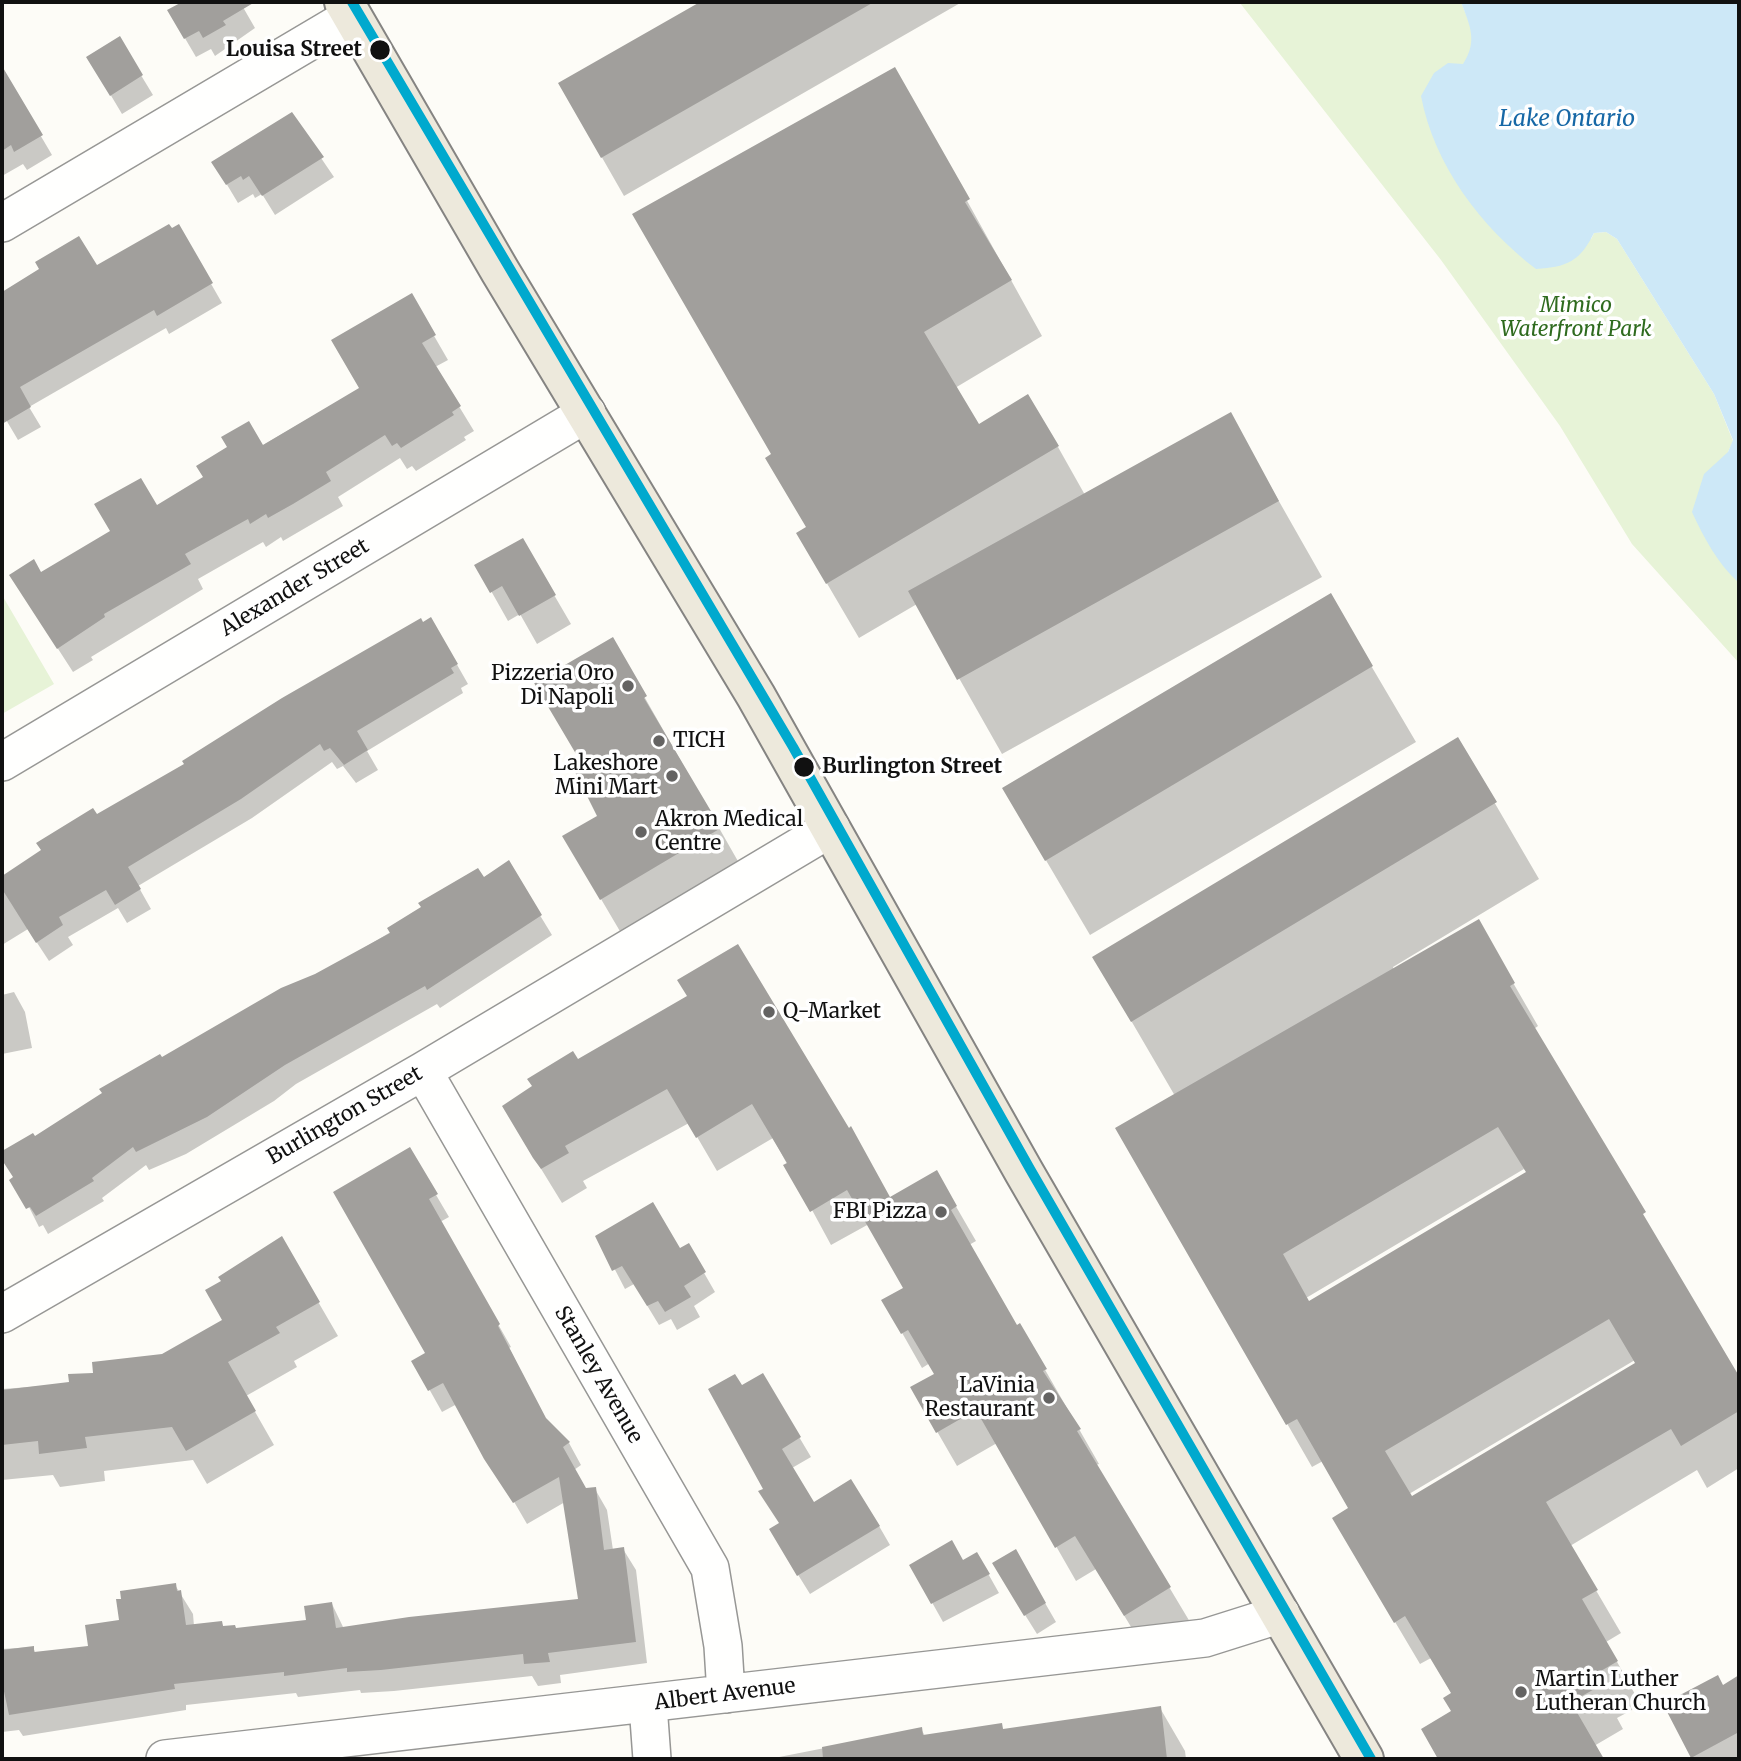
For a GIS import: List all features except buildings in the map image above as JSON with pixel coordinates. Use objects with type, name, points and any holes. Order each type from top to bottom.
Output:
[{"type":"main road","points":[[348,9],[500,271],[587,413],[831,828],[1030,1184],[1364,1759]]},
{"type":"street","points":[[2,223],[348,9]]},
{"type":"street","name":"Alexander Street","points":[[2,762],[587,413]]},
{"type":"street","name":"Burlington Street","points":[[2,1314],[423,1071],[831,828]]},
{"type":"street","name":"Stanley Avenue","points":[[423,1071],[710,1568],[723,1646],[726,1694]]},
{"type":"street","name":"Albert Avenue","points":[[165,1759],[648,1705],[1205,1638],[1281,1614]]},
{"type":"street","points":[[648,1705],[652,1759]]},
{"type":"green space","name":"Mimico Waterfront Park","points":[[1461,2],[1474,34],[1471,51],[1591,239],[1594,233],[1606,232],[1617,239],[1714,394],[1733,441],[1728,452],[1739,481],[1739,663],[1632,544],[1560,426],[1441,260],[1240,3]]},
{"type":"green space","points":[[2,595],[54,684],[2,714]]},
{"type":"water","name":"Lake Ontario","points":[[1461,2],[1739,2],[1739,583],[1712,550],[1692,512],[1704,474],[1728,452],[1733,440],[1714,394],[1617,239],[1606,232],[1594,233],[1584,250],[1572,261],[1536,269],[1479,214],[1463,193],[1437,146],[1427,122],[1421,96],[1434,73],[1448,63],[1463,64],[1468,56],[1471,33]]},
{"type":"transit line","points":[[352,2],[793,747],[1030,1169],[1371,1759]]},
{"type":"place","name":"Louisa Street","points":[[380,50]]},
{"type":"place","name":"Pizzeria Oro Di Napoli","points":[[628,686]]},
{"type":"place","name":"TICH","points":[[659,741]]},
{"type":"place","name":"Burlington Street","points":[[804,767]]},
{"type":"place","name":"Lakeshore Mini Mart","points":[[672,776]]},
{"type":"place","name":"Akron Medical Centre","points":[[641,832]]},
{"type":"place","name":"Q-Market","points":[[769,1012]]},
{"type":"place","name":"FBI Pizza","points":[[941,1212]]},
{"type":"place","name":"LaVinia Restaurant","points":[[1049,1398]]},
{"type":"place","name":"Martin Luther Lutheran Church","points":[[1521,1692]]}]
